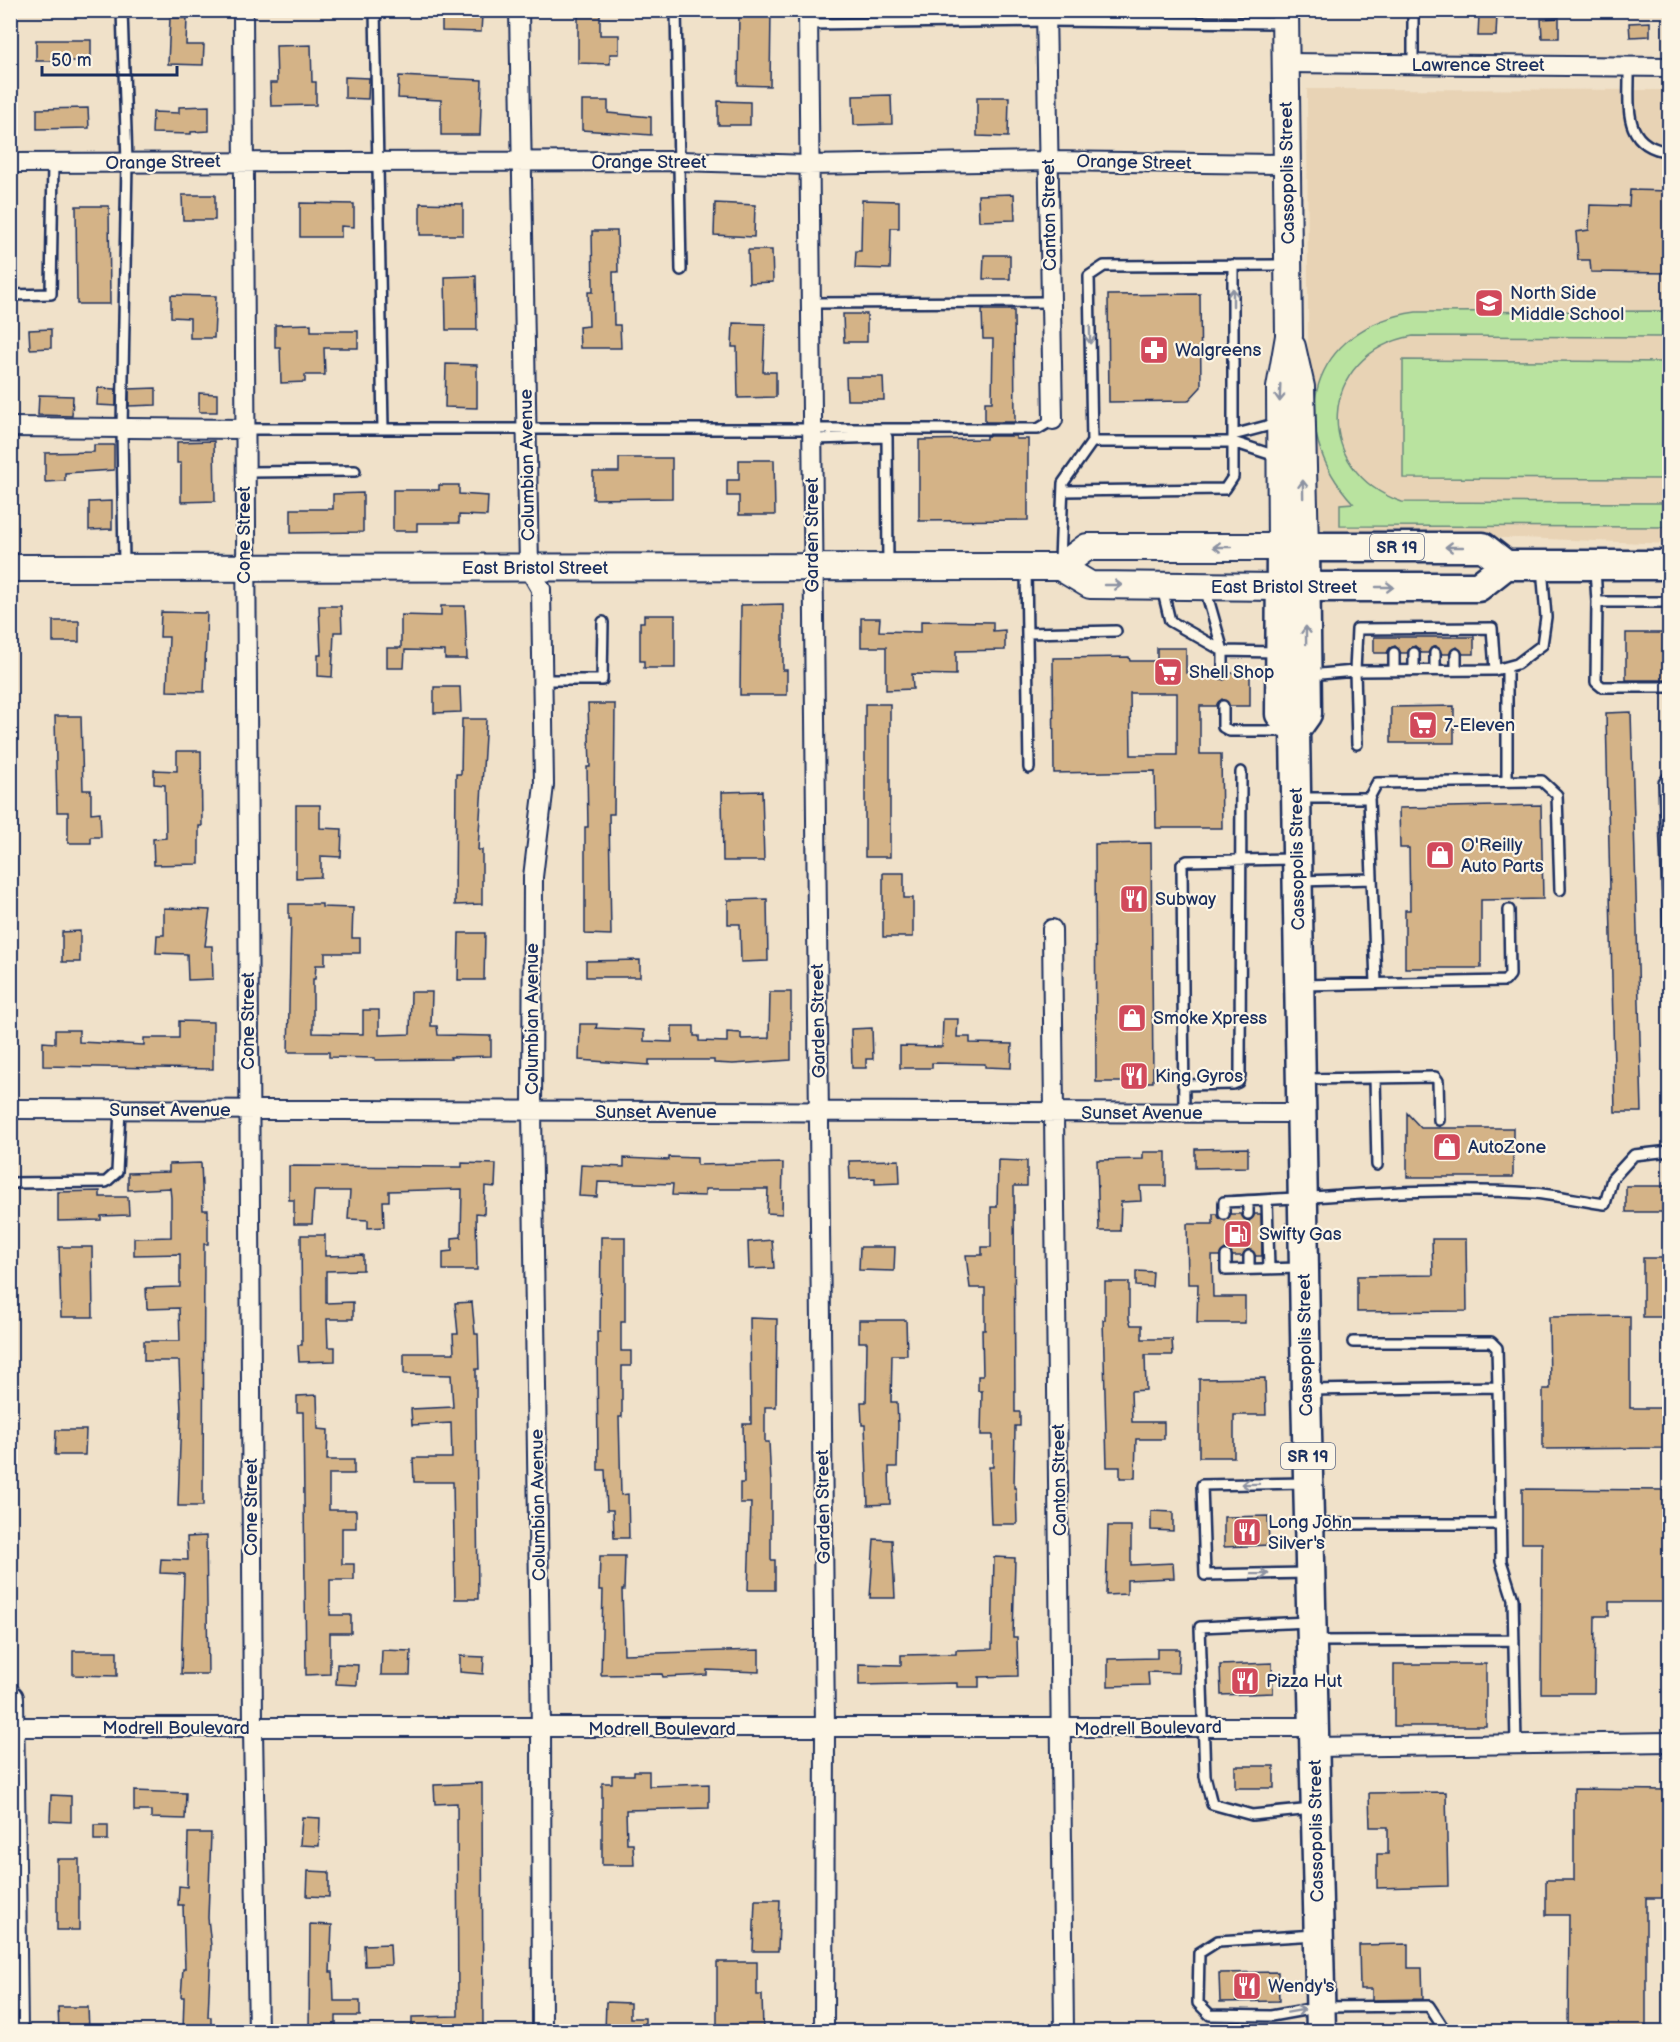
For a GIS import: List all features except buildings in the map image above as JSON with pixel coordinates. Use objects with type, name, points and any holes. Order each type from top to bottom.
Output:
[{"type":"main road","name":"Cassopolis Street","points":[[1285,17],[1289,336],[1280,388],[1280,457],[1293,547]]},
{"type":"main road","name":"Cassopolis Street","points":[[1289,336],[1302,387],[1293,587],[1307,675],[1307,714],[1295,731],[1302,1199],[1321,2019]]},
{"type":"main road","points":[[1060,567],[1087,547],[1293,547]]},
{"type":"main road","name":"SR 19","points":[[1293,547],[1483,547],[1506,565]]},
{"type":"main road","points":[[1506,565],[1670,565]]},
{"type":"main road","name":"East Bristol Street","points":[[10,568],[1060,567],[1090,585],[1478,587],[1506,565]]},
{"type":"main road","name":"Cassopolis Street","points":[[1293,587],[1280,653],[1280,714],[1295,731]]},
{"type":"main road","points":[[10,1698],[14,2031]]},
{"type":"street","name":"Cone Street","points":[[243,10],[244,568],[253,1729],[258,2031]]},
{"type":"street","name":"Columbian Avenue","points":[[519,10],[529,568],[541,589],[543,680],[544,785],[533,877],[532,1111],[541,1729],[542,2031]]},
{"type":"street","name":"Canton Street","points":[[1046,16],[1053,420]]},
{"type":"street","name":"Garden Street","points":[[808,17],[825,1729],[824,2031]]},
{"type":"street","name":"Lawrence Street","points":[[1286,63],[1670,66]]},
{"type":"street","name":"Orange Street","points":[[10,162],[679,161],[808,165],[1047,161],[1286,164]]},
{"type":"street","points":[[10,427],[244,429]]},
{"type":"street","name":"Canton Street","points":[[1052,929],[1064,2031]]},
{"type":"street","name":"Sunset Avenue","points":[[10,1109],[1301,1113]]},
{"type":"street","name":"Modrell Boulevard","points":[[11,1727],[1204,1728],[1314,1737],[1516,1744],[1670,1743]]},
{"type":"lane","points":[[122,10],[127,162],[122,428],[124,568]]},
{"type":"lane","points":[[375,10],[383,428]]},
{"type":"lane","points":[[676,10],[681,270]]},
{"type":"lane","points":[[1413,10],[1413,64]]},
{"type":"lane","points":[[808,17],[1285,17]]},
{"type":"lane","points":[[1629,66],[1631,125],[1638,138],[1655,150],[1670,152]]},
{"type":"lane","points":[[10,295],[51,294],[53,162]]},
{"type":"lane","points":[[1060,567],[1063,483],[1092,442],[1089,276],[1104,266],[1288,264]]},
{"type":"lane","points":[[1063,491],[1225,489],[1233,477],[1233,265]]},
{"type":"lane","points":[[811,303],[1050,302]]},
{"type":"lane","points":[[813,434],[1038,429],[1053,420]]},
{"type":"lane","points":[[1092,442],[1233,438],[1280,422]]},
{"type":"lane","points":[[244,429],[526,428],[887,437],[888,568]]},
{"type":"lane","points":[[1233,438],[1280,457]]},
{"type":"lane","points":[[244,472],[355,471]]},
{"type":"lane","points":[[1307,675],[1394,670],[1507,668],[1531,656],[1542,645],[1546,617],[1541,565]]},
{"type":"lane","points":[[1595,565],[1596,682],[1602,687],[1670,687]]},
{"type":"lane","points":[[1026,567],[1029,768]]},
{"type":"lane","points":[[1161,586],[1170,621],[1223,651],[1280,653]]},
{"type":"lane","points":[[1205,586],[1223,651],[1223,673]]},
{"type":"lane","points":[[1597,602],[1670,602]]},
{"type":"lane","points":[[543,680],[602,680],[603,622]]},
{"type":"lane","points":[[1356,744],[1357,629],[1394,633],[1456,633],[1492,628],[1495,670]]},
{"type":"lane","points":[[1027,633],[1116,631]]},
{"type":"lane","points":[[1394,654],[1394,670]]},
{"type":"lane","points":[[1414,654],[1414,670]]},
{"type":"lane","points":[[1435,654],[1435,669]]},
{"type":"lane","points":[[1456,654],[1456,670]]},
{"type":"lane","points":[[1507,668],[1507,780]]},
{"type":"lane","points":[[1223,706],[1223,727],[1230,731],[1295,731]]},
{"type":"lane","points":[[1183,1085],[1233,1084],[1238,1082],[1240,1076],[1241,772]]},
{"type":"lane","points":[[1670,775],[1664,783],[1668,842],[1670,960]]},
{"type":"lane","points":[[1376,983],[1369,798],[1377,783],[1542,781],[1557,795],[1560,890]]},
{"type":"lane","points":[[1296,799],[1369,798]]},
{"type":"lane","points":[[1184,1113],[1180,870],[1182,864],[1187,861],[1241,860],[1297,870],[1372,879]]},
{"type":"lane","points":[[1299,985],[1505,981],[1510,975],[1509,910]]},
{"type":"lane","points":[[1300,1079],[1435,1077],[1438,1081],[1439,1120]]},
{"type":"lane","points":[[1375,1078],[1377,1165]]},
{"type":"lane","points":[[10,1183],[106,1182],[117,1172],[120,1110]]},
{"type":"lane","points":[[1224,1214],[1224,1202],[1302,1199],[1372,1191],[1534,1193],[1605,1204],[1612,1179],[1634,1155],[1670,1151]]},
{"type":"lane","points":[[1267,1200],[1269,1269]]},
{"type":"lane","points":[[1248,1201],[1248,1214]]},
{"type":"lane","points":[[1226,1256],[1226,1270],[1304,1268]]},
{"type":"lane","points":[[1249,1256],[1249,1269]]},
{"type":"lane","points":[[1353,1342],[1491,1342],[1497,1348],[1499,1524],[1501,1561],[1513,1599],[1516,1744]]},
{"type":"lane","points":[[1306,1390],[1498,1387]]},
{"type":"lane","points":[[1309,1483],[1202,1485],[1205,1575],[1311,1573]]},
{"type":"lane","points":[[1310,1524],[1499,1524]]},
{"type":"lane","points":[[1316,1809],[1252,1815],[1212,1804],[1205,1776],[1200,1628],[1514,1640]]},
{"type":"lane","points":[[1319,1935],[1218,1941],[1199,1953],[1198,2003],[1210,2015],[1321,2019],[1429,2006],[1446,2031]]},
{"type":"shaded area","name":"North Side Middle School","points":[[1307,89],[1669,90],[1669,544],[1521,538],[1331,537],[1318,529],[1309,516]]},
{"type":"green space","points":[[1669,311],[1669,337],[1413,336],[1381,347],[1358,365],[1343,388],[1337,414],[1340,440],[1352,465],[1372,487],[1402,502],[1669,503],[1669,527],[1340,526],[1340,504],[1353,503],[1331,474],[1318,443],[1314,413],[1318,385],[1331,359],[1352,337],[1380,321],[1416,312]]},
{"type":"green space","points":[[1403,360],[1669,362],[1669,479],[1403,478]]},
{"type":"place","name":"North Side Middle School","points":[[1489,303]]},
{"type":"place","name":"Walgreens","points":[[1154,350]]},
{"type":"place","name":"Shell Shop","points":[[1168,672]]},
{"type":"place","name":"7-Eleven","points":[[1423,725]]},
{"type":"place","name":"O'Reilly Auto Parts","points":[[1440,855]]},
{"type":"place","name":"Subway","points":[[1134,899]]},
{"type":"place","name":"Smoke Xpress","points":[[1132,1018]]},
{"type":"place","name":"King Gyros","points":[[1134,1076]]},
{"type":"place","name":"AutoZone","points":[[1447,1147]]},
{"type":"place","name":"Swifty Gas","points":[[1238,1234]]},
{"type":"place","name":"Long John Silver's","points":[[1247,1532]]},
{"type":"place","name":"Pizza Hut","points":[[1245,1681]]},
{"type":"place","name":"Wendy's","points":[[1247,1986]]}]
